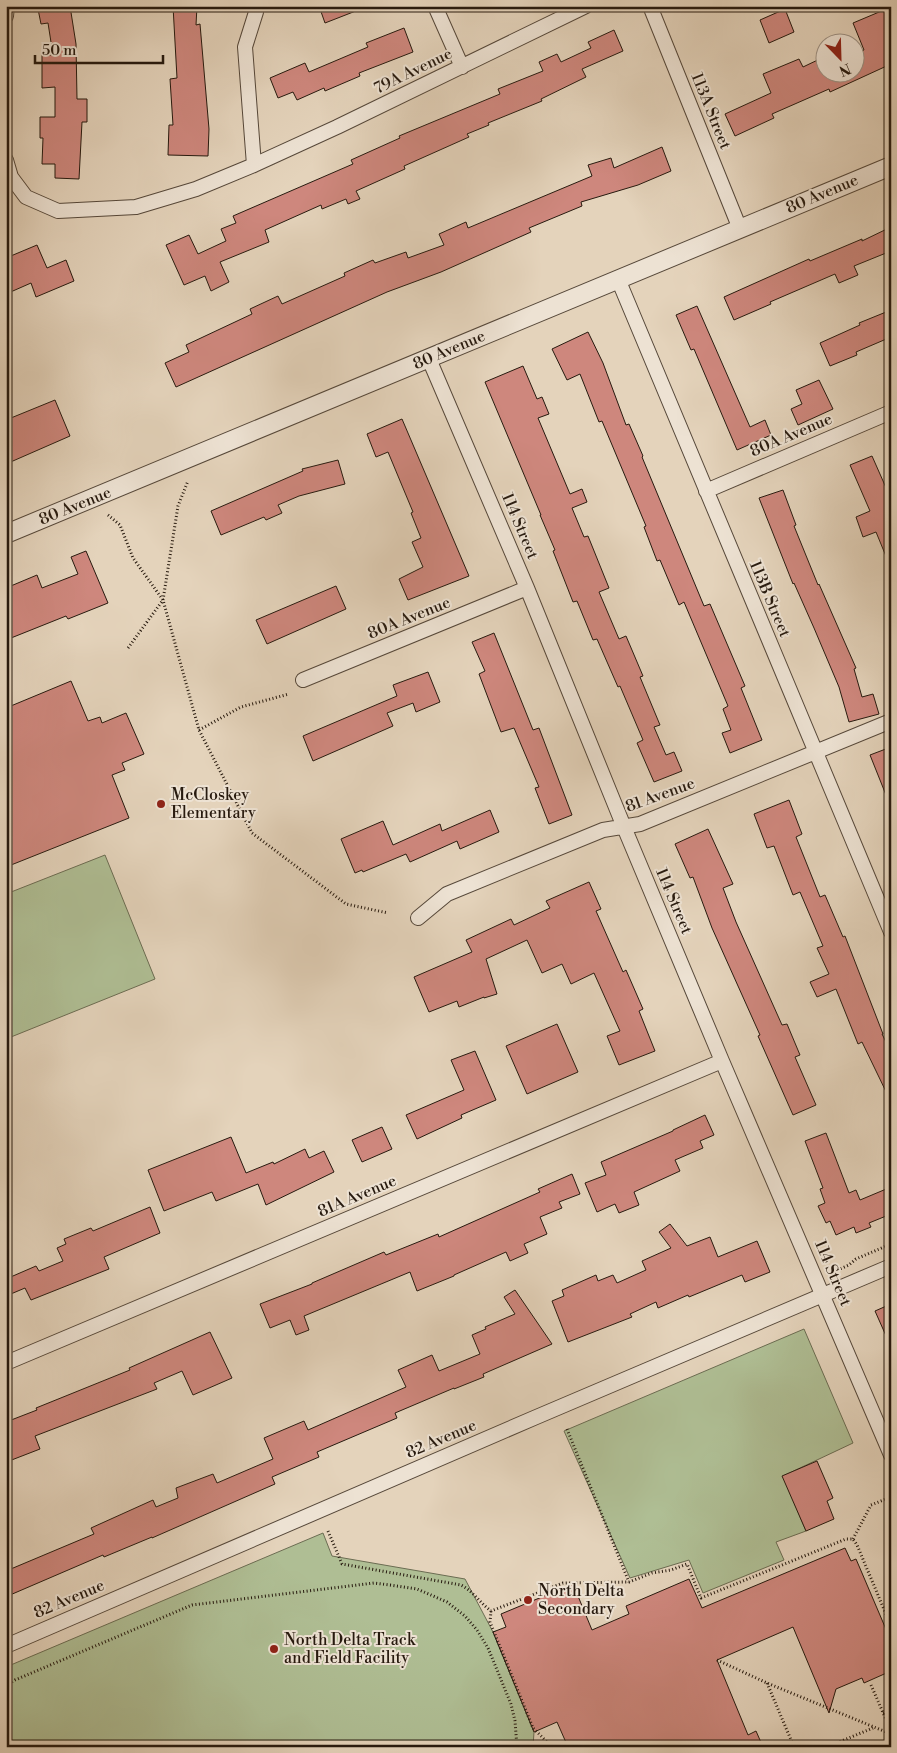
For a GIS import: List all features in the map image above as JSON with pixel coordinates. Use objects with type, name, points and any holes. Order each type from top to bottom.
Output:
[{"type":"street","points":[[6,6],[6,16]]},
{"type":"street","points":[[435,6],[462,67]]},
{"type":"street","name":"79A Avenue","points":[[6,160],[11,177],[26,197],[58,211],[136,207],[196,189],[337,128],[586,6]]},
{"type":"street","name":"113A Street","points":[[650,6],[740,229]]},
{"type":"street","points":[[254,165],[245,47],[256,12]]},
{"type":"street","name":"80 Avenue","points":[[6,534],[891,166]]},
{"type":"street","name":"113B Street","points":[[618,279],[891,932]]},
{"type":"street","name":"114 Street","points":[[429,359],[528,588],[624,827],[722,1061],[891,1454]]},
{"type":"street","name":"80A Avenue","points":[[706,491],[891,412]]},
{"type":"street","name":"80A Avenue","points":[[303,680],[528,588]]},
{"type":"street","name":"81 Avenue","points":[[418,918],[447,894],[602,830],[640,824],[891,721]]},
{"type":"street","name":"81A Avenue","points":[[6,1363],[722,1061]]},
{"type":"street","name":"82 Avenue","points":[[6,1646],[891,1266]]},
{"type":"path","points":[[128,648],[163,600],[178,506],[188,481]]},
{"type":"path","points":[[108,515],[120,524],[133,558],[163,600],[199,730],[252,833],[346,904],[388,913]]},
{"type":"path","points":[[199,730],[241,707],[290,694]]},
{"type":"path","points":[[831,1273],[849,1265],[856,1259],[891,1244]]},
{"type":"path","points":[[567,1429],[629,1582]]},
{"type":"path","points":[[853,1539],[872,1505],[891,1497]]},
{"type":"path","points":[[328,1531],[342,1564],[462,1585],[470,1590],[478,1601],[491,1611]]},
{"type":"path","points":[[491,1611],[563,1583],[629,1582],[652,1573],[671,1570],[687,1564],[701,1598],[846,1539],[853,1539]]},
{"type":"path","points":[[853,1539],[891,1626]]},
{"type":"path","points":[[6,1686],[15,1680],[192,1605],[374,1583],[417,1589],[447,1602],[477,1630],[488,1648],[511,1704],[515,1721],[517,1747]]},
{"type":"path","points":[[491,1611],[490,1622],[533,1728],[552,1747]]},
{"type":"path","points":[[716,1660],[767,1683],[891,1733]]},
{"type":"path","points":[[767,1683],[794,1747]]},
{"type":"path","points":[[871,1684],[891,1733]]},
{"type":"path","points":[[883,1713],[891,1710]]},
{"type":"path","points":[[827,1747],[874,1727]]},
{"type":"green space","points":[[105,855],[155,979],[6,1039],[6,894]]},
{"type":"green space","points":[[804,1329],[853,1443],[783,1476],[806,1531],[776,1542],[784,1560],[703,1593],[689,1560],[630,1578],[564,1431]]},
{"type":"green space","name":"North Delta Track and Field Facility","points":[[323,1533],[332,1556],[465,1579],[493,1632],[534,1732],[533,1747],[6,1747],[6,1667]]},
{"type":"building","points":[[70,6],[76,44],[77,99],[87,99],[87,122],[82,122],[79,179],[55,178],[55,164],[42,164],[43,138],[40,138],[40,117],[55,117],[55,87],[42,88],[42,55],[53,55],[48,23],[41,24],[38,9]]},
{"type":"building","points":[[173,6],[197,6],[196,25],[200,24],[209,129],[208,156],[168,155],[169,125],[173,125],[170,79],[177,78]]},
{"type":"building","points":[[319,6],[366,6],[366,7],[325,23]]},
{"type":"building","points":[[891,7],[891,64],[864,76],[864,32],[857,32],[853,23]]},
{"type":"building","points":[[785,9],[794,32],[769,43],[760,20]]},
{"type":"building","points":[[404,28],[413,52],[359,73],[360,76],[325,91],[324,88],[297,100],[293,92],[278,98],[270,78],[305,63],[309,72],[368,47],[366,43]]},
{"type":"building","points":[[614,30],[623,51],[582,69],[586,77],[541,99],[542,101],[488,123],[489,125],[467,134],[469,137],[404,166],[405,169],[356,191],[360,199],[348,204],[346,199],[322,209],[321,205],[265,230],[269,242],[220,262],[229,282],[211,291],[205,276],[184,285],[166,245],[189,235],[198,254],[226,241],[221,229],[236,223],[233,216],[353,164],[351,160],[400,138],[399,136],[500,94],[498,89],[543,71],[539,62],[557,54],[561,62],[591,48],[588,42]]},
{"type":"building","points":[[799,59],[803,67],[814,62],[814,82],[852,82],[830,92],[829,89],[772,114],[774,118],[735,136],[725,114],[771,93],[763,74]]},
{"type":"building","points":[[662,147],[671,171],[638,185],[581,202],[582,206],[529,228],[531,232],[441,272],[387,292],[176,387],[165,363],[189,352],[186,345],[252,314],[250,309],[278,296],[282,304],[345,276],[344,273],[373,260],[375,263],[406,252],[408,258],[444,245],[439,234],[466,222],[468,228],[592,176],[588,165],[611,158],[614,168]]},
{"type":"building","points":[[891,227],[891,251],[854,266],[858,275],[839,283],[835,274],[734,320],[724,297],[809,259],[810,261],[862,239],[862,241]]},
{"type":"building","points":[[37,245],[47,268],[66,260],[74,281],[36,297],[31,283],[6,294],[6,258]]},
{"type":"building","points":[[697,306],[750,427],[765,420],[771,435],[737,450],[694,349],[691,350],[676,315]]},
{"type":"building","points":[[891,310],[891,337],[856,352],[857,355],[830,366],[820,343],[860,325],[859,323]]},
{"type":"building","points":[[588,332],[603,363],[626,425],[629,424],[643,456],[704,606],[710,604],[745,686],[741,688],[762,740],[730,753],[722,733],[731,730],[723,709],[728,706],[684,602],[679,605],[660,560],[657,561],[644,527],[646,526],[602,421],[599,422],[580,374],[567,380],[552,349]]},
{"type":"building","points":[[523,366],[537,399],[542,397],[549,414],[538,418],[570,494],[582,489],[587,502],[572,508],[584,537],[588,536],[609,588],[599,592],[619,639],[626,636],[643,676],[640,677],[660,725],[654,727],[666,755],[674,752],[682,771],[654,782],[637,743],[643,740],[597,639],[593,640],[577,601],[573,602],[541,515],[485,382]]},
{"type":"building","points":[[819,380],[833,409],[798,425],[791,409],[802,404],[796,390]]},
{"type":"building","points":[[55,400],[70,436],[6,464],[6,420]]},
{"type":"building","points":[[402,419],[469,576],[408,600],[399,579],[423,567],[412,542],[421,538],[411,513],[413,512],[388,452],[376,457],[367,434]]},
{"type":"building","points":[[872,456],[891,499],[890,566],[876,532],[863,537],[856,517],[870,511],[850,465]]},
{"type":"building","points":[[338,460],[345,484],[299,496],[278,505],[282,513],[266,520],[264,517],[221,535],[211,511],[303,471],[302,469]]},
{"type":"building","points":[[783,490],[796,525],[794,526],[818,585],[856,668],[854,669],[862,697],[873,694],[879,714],[849,722],[839,687],[793,584],[759,498]]},
{"type":"building","points":[[86,551],[108,603],[68,619],[66,616],[6,640],[6,588],[37,575],[42,588],[78,574],[71,557]]},
{"type":"building","points":[[336,586],[346,609],[267,644],[256,620]]},
{"type":"building","points":[[494,633],[533,730],[539,728],[572,815],[549,824],[535,788],[539,787],[514,728],[501,732],[479,674],[485,671],[472,642]]},
{"type":"building","points":[[428,672],[440,702],[416,712],[413,703],[387,713],[393,726],[313,761],[303,736],[397,696],[393,685]]},
{"type":"building","points":[[71,681],[88,721],[100,717],[102,723],[126,713],[144,754],[122,763],[125,770],[112,775],[129,818],[6,867],[6,708]]},
{"type":"building","points":[[891,747],[891,805],[890,805],[870,755]]},
{"type":"building","points":[[789,800],[802,834],[796,837],[820,897],[825,895],[843,937],[845,936],[882,1034],[891,1052],[891,1102],[862,1042],[858,1044],[836,989],[817,997],[810,982],[829,974],[817,948],[823,946],[800,892],[793,895],[774,846],[767,848],[754,814]]},
{"type":"building","points":[[490,810],[499,832],[460,849],[457,841],[410,862],[406,854],[363,872],[362,870],[355,873],[341,839],[383,821],[393,845],[440,824],[442,831]]},
{"type":"building","points":[[708,829],[733,884],[723,888],[736,922],[782,1025],[787,1024],[800,1055],[795,1057],[816,1105],[793,1115],[758,1036],[760,1035],[712,928],[693,877],[690,878],[675,844]]},
{"type":"building","points":[[589,882],[601,909],[596,911],[623,972],[626,970],[643,1009],[639,1011],[655,1051],[619,1065],[607,1036],[620,1031],[594,973],[571,984],[562,964],[542,973],[527,940],[486,959],[497,994],[459,1007],[457,1001],[429,1012],[414,977],[472,952],[466,940],[511,919],[514,925],[550,908],[546,901]]},
{"type":"building","points":[[557,1024],[578,1072],[527,1094],[506,1046]]},
{"type":"building","points":[[475,1051],[496,1100],[461,1115],[462,1118],[417,1139],[406,1115],[464,1090],[451,1060]]},
{"type":"building","points":[[705,1115],[714,1135],[700,1141],[703,1148],[675,1160],[680,1171],[634,1192],[639,1205],[619,1213],[615,1204],[597,1212],[585,1183],[606,1175],[601,1162]]},
{"type":"building","points":[[382,1127],[392,1149],[362,1162],[352,1140]]},
{"type":"building","points":[[826,1133],[849,1193],[856,1190],[860,1200],[891,1187],[891,1214],[869,1223],[871,1227],[856,1233],[854,1227],[836,1235],[830,1221],[826,1223],[818,1206],[825,1203],[820,1189],[823,1188],[805,1141]]},
{"type":"building","points":[[231,1137],[246,1173],[273,1162],[274,1164],[305,1149],[309,1158],[324,1151],[334,1172],[266,1205],[258,1184],[216,1201],[212,1192],[164,1211],[148,1170]]},
{"type":"building","points":[[572,1174],[580,1194],[559,1202],[562,1208],[540,1217],[547,1234],[524,1244],[528,1253],[510,1261],[506,1252],[417,1291],[410,1272],[304,1316],[309,1330],[296,1335],[290,1320],[270,1328],[260,1304],[312,1284],[384,1252],[386,1255],[438,1234],[439,1237],[540,1192],[538,1189]]},
{"type":"building","points":[[150,1207],[160,1233],[104,1257],[109,1269],[31,1300],[25,1288],[6,1296],[6,1279],[36,1266],[39,1271],[63,1261],[57,1248],[66,1244],[64,1239],[91,1228],[93,1231]]},
{"type":"building","points":[[670,1224],[687,1246],[710,1237],[718,1257],[757,1241],[770,1272],[745,1282],[742,1275],[658,1308],[656,1302],[630,1314],[632,1317],[568,1342],[552,1301],[564,1296],[562,1290],[596,1275],[598,1281],[613,1275],[617,1283],[646,1270],[642,1261],[671,1248],[659,1232]]},
{"type":"building","points":[[515,1290],[552,1344],[483,1374],[484,1377],[395,1413],[397,1418],[317,1452],[319,1457],[272,1477],[275,1484],[152,1538],[104,1557],[103,1555],[10,1595],[6,1585],[6,1571],[94,1534],[91,1528],[153,1500],[156,1507],[178,1498],[176,1488],[213,1474],[217,1483],[273,1459],[264,1438],[304,1421],[308,1430],[406,1387],[398,1370],[432,1355],[439,1371],[480,1354],[472,1335],[515,1314],[504,1297]]},
{"type":"building","points":[[891,1304],[891,1347],[875,1311]]},
{"type":"building","points":[[210,1332],[232,1378],[193,1395],[182,1371],[154,1383],[157,1389],[35,1436],[40,1449],[9,1461],[6,1453],[6,1422],[130,1370],[129,1368]]},
{"type":"building","points":[[817,1461],[833,1498],[827,1501],[834,1519],[806,1531],[782,1476]]},
{"type":"building","name":"North Delta Secondary","points":[[845,1548],[851,1561],[856,1559],[891,1641],[891,1671],[864,1683],[862,1678],[836,1689],[829,1713],[793,1627],[717,1660],[748,1735],[756,1731],[763,1747],[568,1747],[557,1722],[534,1732],[493,1632],[506,1627],[501,1614],[573,1584],[592,1630],[629,1614],[626,1606],[689,1579],[702,1608]]},
{"type":"place","name":"McCloskey Elementary","points":[[161,804]]},
{"type":"place","name":"North Delta Secondary","points":[[528,1600]]},
{"type":"place","name":"North Delta Track and Field Facility","points":[[274,1649]]}]
